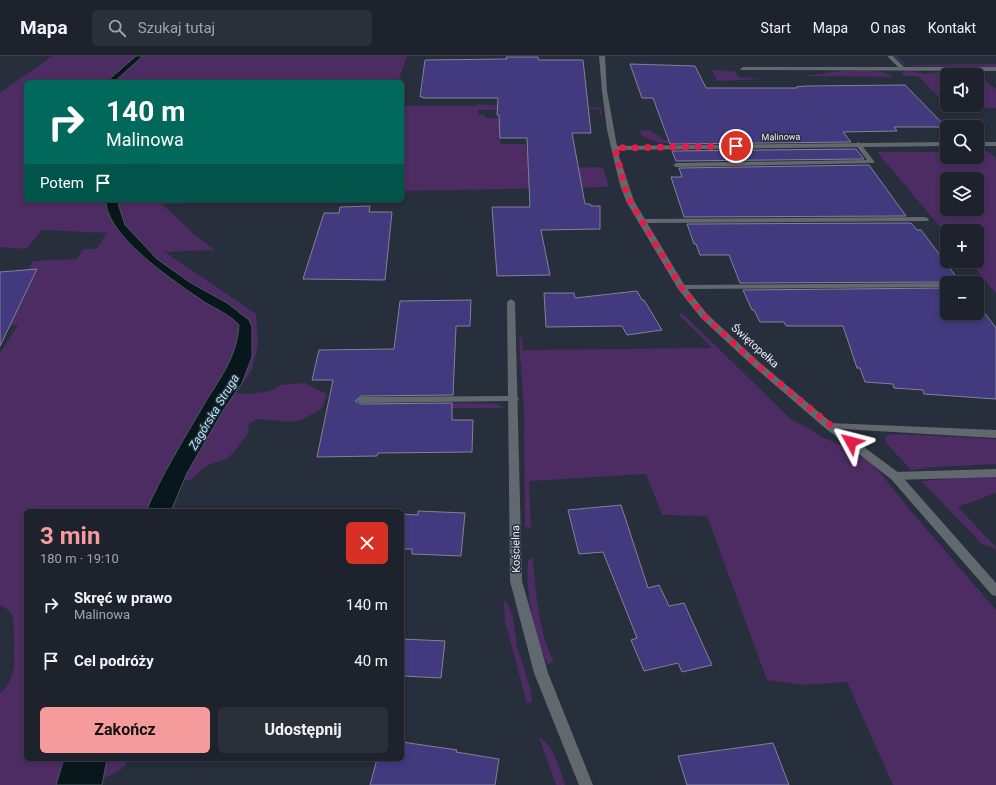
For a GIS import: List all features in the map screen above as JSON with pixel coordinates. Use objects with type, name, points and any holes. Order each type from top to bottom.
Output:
[{"type":"street","name":"Świętopełka","points":[[602,56],[606,103],[626,191],[681,287],[704,316],[756,364],[829,426],[895,476],[996,591]]},
{"type":"street","points":[[890,56],[902,68]]},
{"type":"street","points":[[743,69],[996,69]]},
{"type":"street","points":[[676,165],[872,162],[858,144]]},
{"type":"street","name":"Malinowa","points":[[615,148],[940,144]]},
{"type":"street","points":[[984,144],[996,144]]},
{"type":"street","points":[[642,221],[925,219]]},
{"type":"street","points":[[681,287],[940,285]]},
{"type":"street","name":"Kościelna","points":[[511,302],[514,399],[516,581],[540,673],[586,785]]},
{"type":"street","points":[[361,400],[514,399]]},
{"type":"street","points":[[829,426],[996,434]]},
{"type":"street","points":[[895,476],[996,474]]},
{"type":"shaded area","points":[[52,56],[136,56],[108,80],[24,80],[24,202],[106,202],[106,209],[119,233],[145,259],[207,303],[231,317],[239,325],[237,340],[252,340],[252,327],[227,303],[191,283],[157,259],[124,225],[118,202],[235,202],[162,204],[195,235],[215,250],[165,252],[256,314],[258,345],[252,370],[236,393],[249,394],[270,391],[281,385],[304,383],[327,394],[322,408],[304,419],[291,422],[257,419],[249,424],[248,433],[233,453],[226,459],[206,466],[190,480],[183,481],[171,509],[24,509],[24,761],[93,761],[91,785],[0,785],[0,693],[6,687],[13,672],[14,653],[12,615],[7,609],[0,605],[0,353],[18,325],[0,326],[0,311],[18,310],[37,270],[28,270],[33,261],[77,259],[83,249],[96,249],[107,233],[42,230],[26,249],[0,247],[0,93]]},
{"type":"shaded area","points":[[143,56],[407,56],[399,80],[116,80]]},
{"type":"shaded area","points":[[894,56],[897,56],[906,65],[903,64]]},
{"type":"shaded area","points":[[996,64],[996,67],[910,66],[906,65]]},
{"type":"shaded area","points":[[712,70],[734,71],[739,77],[764,79],[717,81]]},
{"type":"shaded area","points":[[906,70],[924,74],[940,72],[940,99],[918,76],[904,76],[901,74]]},
{"type":"shaded area","points":[[840,71],[876,71],[889,74],[893,77],[804,76]]},
{"type":"shaded area","points":[[984,79],[996,89],[996,108],[984,108]]},
{"type":"shaded area","points":[[476,104],[504,106],[565,105],[601,108],[602,113],[600,115],[599,109],[478,110],[478,115],[485,115],[485,118],[506,118],[500,138],[501,144],[526,144],[526,150],[530,150],[532,158],[528,158],[528,168],[603,167],[609,187],[404,191],[404,106],[476,106]]},
{"type":"shaded area","points":[[650,130],[666,141],[739,141],[692,144],[656,142],[648,139],[638,131]]},
{"type":"shaded area","points":[[984,151],[988,151],[996,159],[996,293],[984,279],[984,276],[982,276],[975,268],[984,268],[984,224],[940,224],[940,227],[877,152],[940,152],[940,164],[984,164]]},
{"type":"shaded area","points":[[682,313],[793,421],[840,445],[869,462],[878,470],[996,610],[996,785],[893,785],[847,682],[802,685],[767,680],[707,516],[662,515],[646,474],[529,481],[531,528],[525,527],[524,411],[519,339],[522,336],[523,350],[712,348],[678,314]]},
{"type":"shaded area","points":[[404,404],[496,404],[504,408],[403,408]]},
{"type":"shaded area","points":[[896,434],[996,439],[996,464],[936,467],[911,470],[886,443],[885,437]]},
{"type":"shaded area","points":[[996,475],[996,493],[958,507],[996,547],[996,549],[982,544],[921,481]]},
{"type":"shaded area","points":[[533,557],[541,625],[554,662],[547,664],[534,626],[529,599],[527,573],[528,560]]},
{"type":"shaded area","points":[[504,600],[508,604],[513,617],[517,646],[531,691],[532,702],[527,704],[505,621]]},
{"type":"shaded area","points":[[539,737],[549,746],[559,765],[565,785],[556,785]]},
{"type":"shaded area","points":[[107,761],[126,761],[121,769],[103,778]]},
{"type":"water","points":[[136,56],[143,56],[116,80],[108,80]]},
{"type":"water","name":"Zagórska Struga","points":[[106,202],[118,202],[125,225],[157,259],[191,283],[227,303],[249,320],[252,327],[252,357],[242,383],[224,409],[187,473],[172,509],[147,509],[172,459],[226,369],[235,348],[239,325],[228,315],[206,303],[178,284],[145,258],[117,229],[109,214]]},
{"type":"water","points":[[63,761],[107,761],[102,785],[56,785]]},
{"type":"building","points":[[506,57],[538,57],[538,60],[583,60],[591,133],[572,133],[585,204],[600,206],[600,229],[541,230],[550,275],[497,276],[492,207],[530,207],[527,138],[500,138],[499,115],[497,115],[498,98],[420,97],[425,60],[507,59]]},
{"type":"building","points":[[630,64],[695,66],[706,88],[797,88],[796,87],[805,86],[905,85],[940,121],[940,127],[894,127],[897,131],[843,132],[851,142],[670,144],[653,98],[642,98]]},
{"type":"building","points":[[856,149],[864,159],[676,161],[672,151]]},
{"type":"building","points":[[869,165],[906,216],[684,217],[671,177],[682,177],[679,168]]},
{"type":"building","points":[[370,206],[369,212],[392,212],[385,280],[303,279],[324,213],[339,213],[340,207]]},
{"type":"building","points":[[911,223],[917,230],[921,230],[940,255],[940,268],[950,268],[956,276],[940,276],[940,282],[740,283],[729,255],[700,255],[696,244],[694,244],[687,224]]},
{"type":"building","points":[[37,269],[0,346],[0,272]]},
{"type":"building","points":[[940,288],[940,320],[984,320],[984,312],[996,328],[996,399],[924,394],[923,390],[894,388],[893,384],[865,382],[860,368],[857,368],[843,326],[786,326],[784,322],[760,322],[754,310],[752,310],[743,290]]},
{"type":"building","points":[[637,291],[662,330],[627,335],[622,326],[546,327],[544,293],[574,293],[575,298]]},
{"type":"building","points":[[471,300],[470,326],[456,326],[453,395],[361,396],[355,401],[361,404],[452,403],[452,420],[473,420],[472,452],[378,453],[377,456],[317,457],[333,380],[312,380],[319,350],[394,349],[400,301]]},
{"type":"building","points":[[621,505],[648,588],[659,585],[669,606],[684,603],[712,665],[682,672],[678,663],[644,671],[631,640],[637,638],[603,552],[579,554],[568,510]]},
{"type":"building","points":[[418,511],[465,513],[461,556],[412,554],[412,549],[404,549],[404,514],[418,515]]},
{"type":"building","points":[[404,639],[445,641],[441,678],[404,676]]},
{"type":"building","points":[[404,742],[457,750],[456,752],[499,759],[495,785],[370,785],[376,761],[404,761]]},
{"type":"building","points":[[773,743],[789,785],[687,785],[678,756]]},
{"type":"route","points":[[736,146],[615,148],[630,201],[681,287],[704,316],[756,364],[829,426],[851,442]]}]
